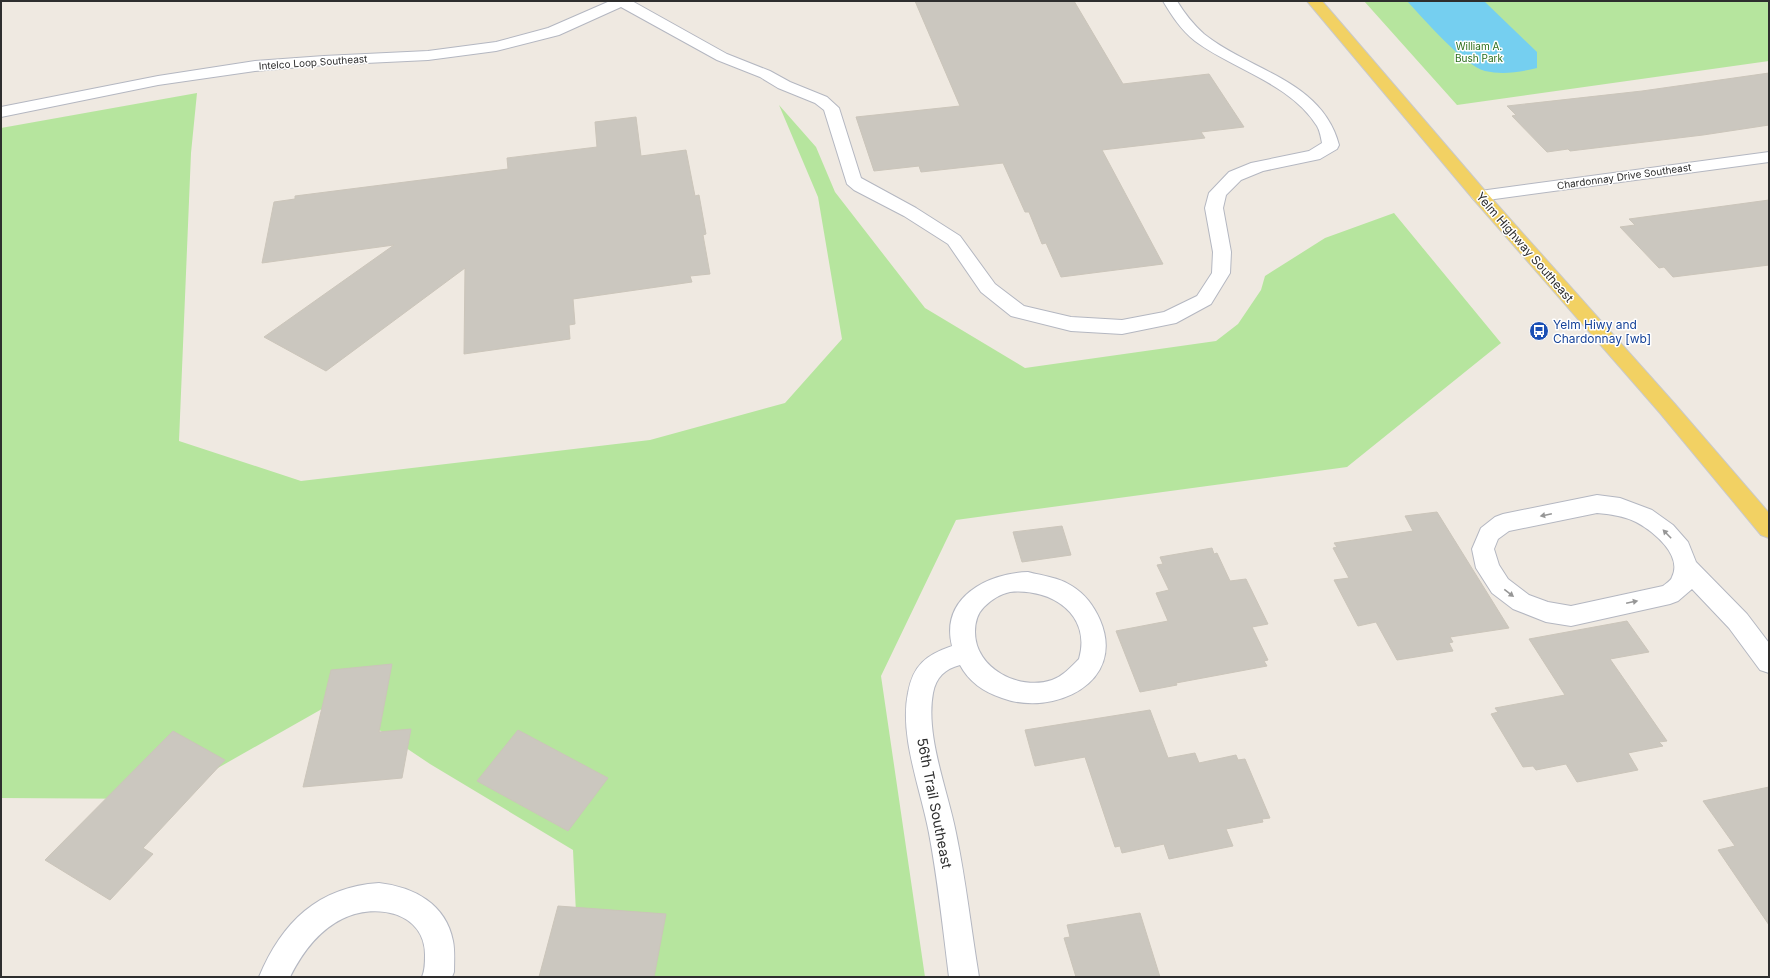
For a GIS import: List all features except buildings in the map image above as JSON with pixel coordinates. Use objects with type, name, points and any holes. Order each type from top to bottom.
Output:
[{"type":"main road","name":"Yelm Highway Southeast","points":[[1314,1],[1480,196],[1667,408],[1769,529]]},
{"type":"street","points":[[621,1],[722,57],[765,74],[784,85],[821,100],[831,108],[853,180],[860,186],[910,212],[954,240],[988,288],[1018,311],[1071,324],[1122,327],[1169,318],[1204,300],[1221,273],[1222,252],[1214,208],[1218,193],[1235,176],[1257,167],[1288,159],[1314,155],[1331,144],[1325,125],[1301,98],[1272,78],[1193,33],[1182,21],[1170,1]]},
{"type":"street","name":"Intelco Loop Southeast","points":[[1,112],[28,109],[126,86],[257,66],[397,57],[492,48],[531,39],[587,18],[621,1]]},
{"type":"street","name":"Chardonnay Drive Southeast","points":[[1480,196],[1769,157]]},
{"type":"street","points":[[1686,567],[1683,583],[1670,594],[1571,616],[1546,612],[1521,602],[1500,586],[1488,568],[1483,549],[1489,534],[1503,524],[1597,504],[1620,507],[1644,516],[1659,527],[1680,548],[1686,567],[1738,621],[1769,662]]},
{"type":"street","points":[[1028,582],[1053,588],[1064,594],[1074,601],[1089,620],[1094,641],[1090,663],[1075,681],[1053,692],[1033,694],[1026,694],[1000,688],[979,672],[965,652],[961,631],[967,610],[982,594],[1004,584],[1028,582]]},
{"type":"street","name":"56th Trail Southeast","points":[[964,977],[943,834],[923,746],[919,721],[919,694],[925,675],[942,659],[965,652]]},
{"type":"street","points":[[274,977],[288,949],[301,933],[335,907],[371,896],[401,899],[424,913],[437,936],[439,972],[437,977]]},
{"type":"green space","name":"William A. Bush Park","points":[[1364,1],[1769,1],[1769,61],[1457,105]]},
{"type":"green space","points":[[197,93],[191,153],[179,441],[301,481],[650,440],[785,403],[842,339],[818,197],[779,105],[816,147],[835,192],[925,308],[1025,368],[1216,341],[1238,324],[1261,290],[1265,276],[1325,238],[1394,213],[1501,343],[1347,467],[956,520],[881,676],[925,977],[579,977],[573,850],[430,764],[336,701],[163,799],[1,798],[1,128]]},
{"type":"water","points":[[1407,1],[1484,1],[1537,52],[1537,68],[1518,72],[1498,73],[1485,71],[1476,67],[1455,51]]},
{"type":"place","name":"Yelm Hiwy and Chardonnay [wb]","points":[[1539,331]]}]
